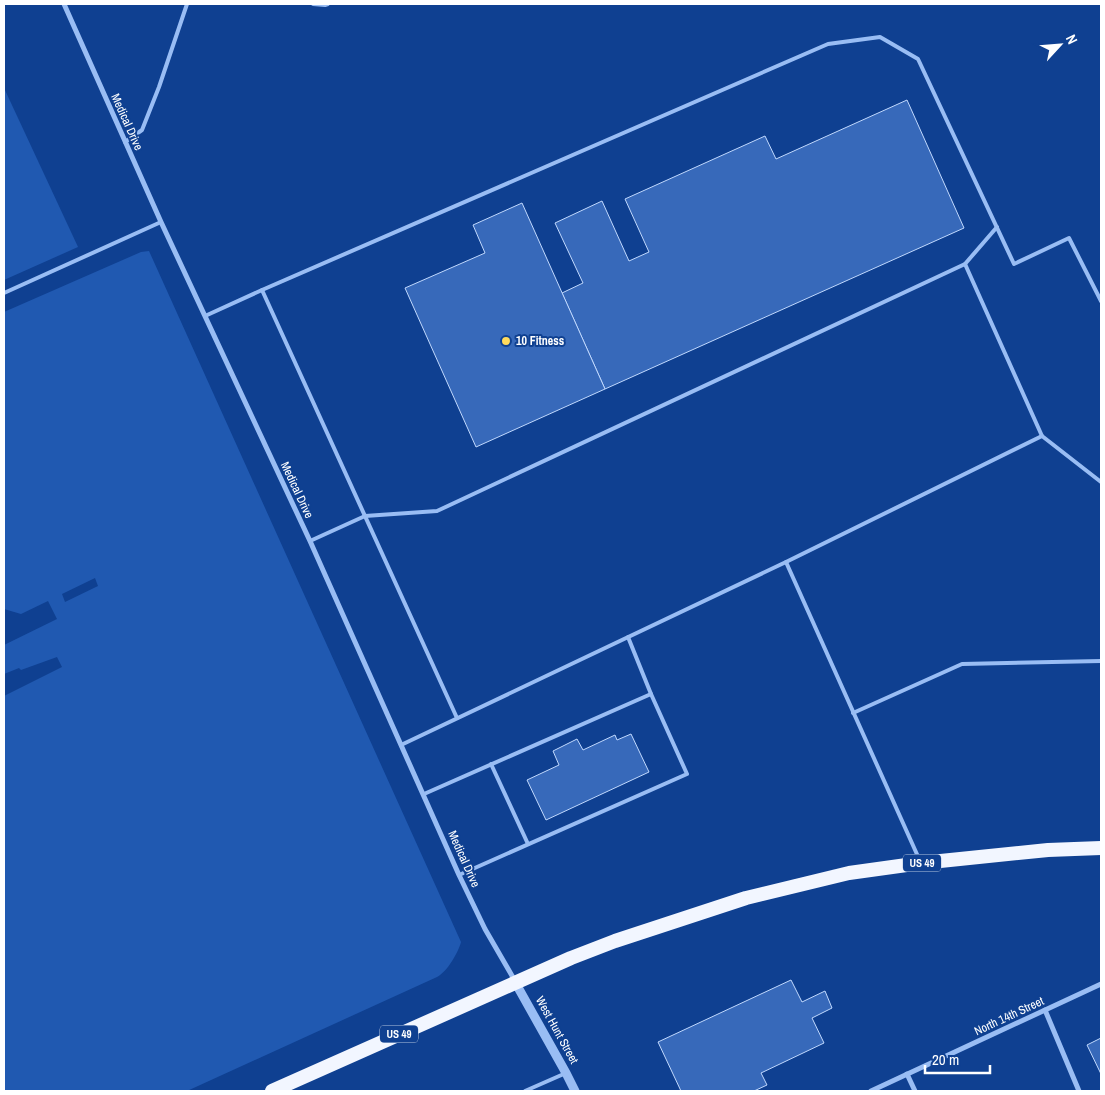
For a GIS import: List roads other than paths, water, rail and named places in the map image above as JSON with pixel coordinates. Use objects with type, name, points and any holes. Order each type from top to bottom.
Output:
[{"type":"highway","name":"US 49","points":[[272,1091],[571,958],[615,941],[746,898],[849,873],[921,863],[1048,850],[1101,848]]},
{"type":"street","name":"Medical Drive","points":[[64,4],[161,222],[310,542],[459,875],[485,929],[515,982]]},
{"type":"street","name":"West Hunt Street","points":[[515,982],[575,1091]]},
{"type":"street","name":"North 14th Street","points":[[871,1091],[1101,984]]},
{"type":"street","points":[[1045,1010],[1079,1091]]},
{"type":"street","points":[[907,1074],[914,1091]]},
{"type":"lane","points":[[126,142],[142,130],[160,87],[187,4]]},
{"type":"lane","points":[[313,4],[328,4]]},
{"type":"lane","points":[[205,316],[828,44],[880,37],[918,59],[1014,264],[1069,238],[1101,301]]},
{"type":"lane","points":[[4,294],[161,222]]},
{"type":"lane","points":[[310,542],[366,516],[437,511],[965,264],[997,227]]},
{"type":"lane","points":[[965,264],[1042,436],[1101,482]]},
{"type":"lane","points":[[262,290],[457,718]]},
{"type":"lane","points":[[401,745],[786,562],[1042,436]]},
{"type":"lane","points":[[786,562],[921,863]]},
{"type":"lane","points":[[459,875],[687,774],[628,637]]},
{"type":"lane","points":[[852,712],[962,664],[1101,661]]},
{"type":"lane","points":[[424,794],[652,694]]},
{"type":"lane","points":[[491,764],[528,844]]},
{"type":"lane","points":[[525,1091],[566,1073]]},
{"type":"place","name":"10 Fitness","points":[[506,341]]}]
